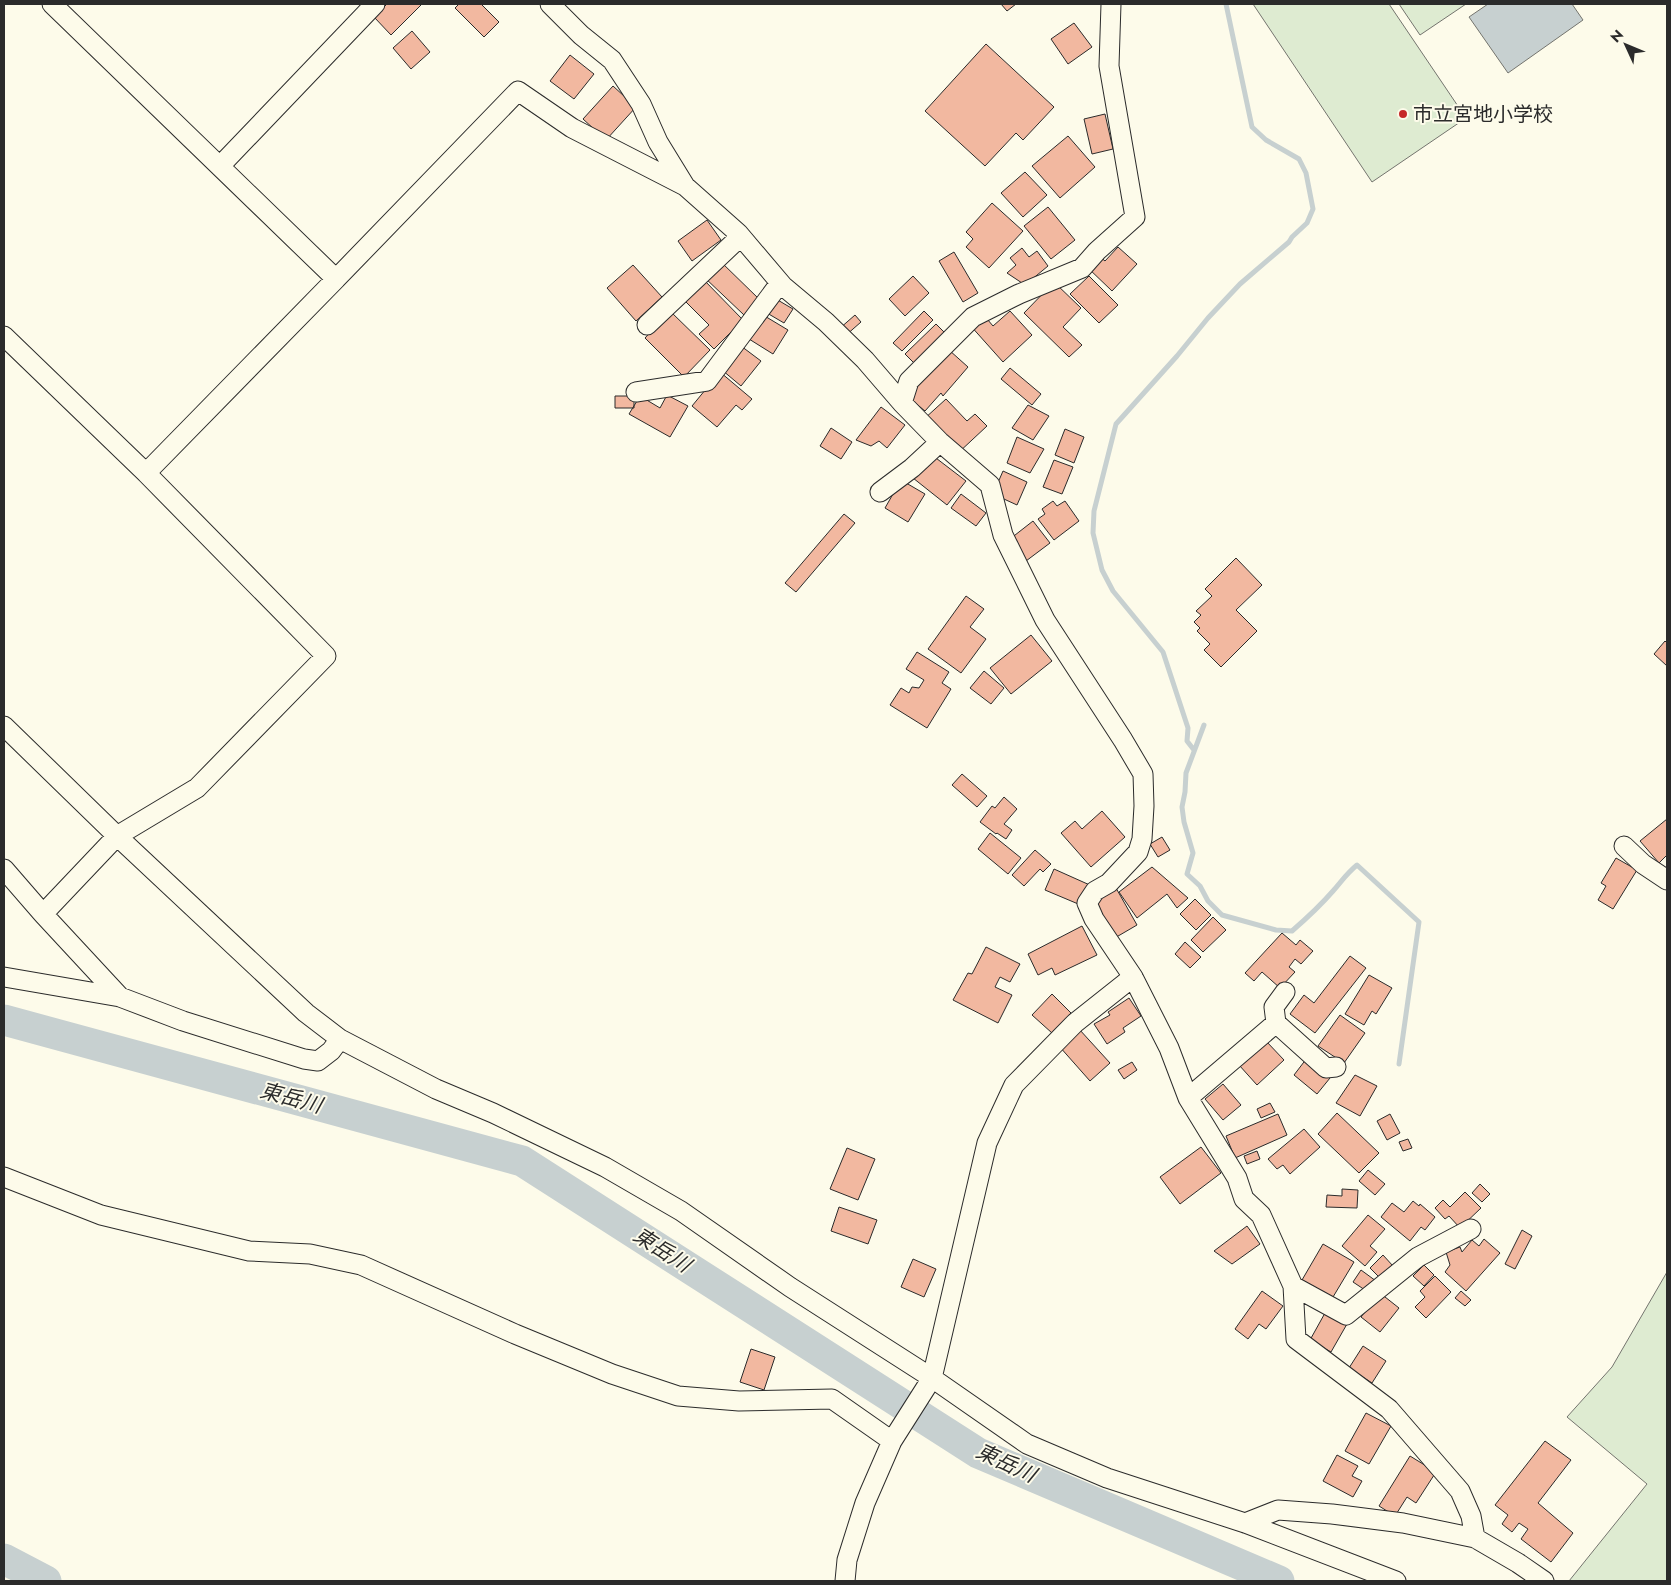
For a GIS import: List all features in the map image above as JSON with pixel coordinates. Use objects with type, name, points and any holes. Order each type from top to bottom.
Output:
[{"type":"street","points":[[52,4],[336,279]]},
{"type":"street","points":[[220,166],[376,4]]},
{"type":"street","points":[[550,4],[581,35],[612,60],[641,104],[658,142],[684,186]]},
{"type":"street","points":[[902,403],[909,381],[973,318],[1019,294],[1082,268],[1097,251],[1136,217],[1110,66],[1111,4]]},
{"type":"street","points":[[146,473],[518,91],[572,128],[684,186],[740,236],[780,283],[826,322],[865,360],[902,403],[940,442],[990,485],[1003,535],[1045,620],[1143,774],[1142,839],[1138,852],[1109,883],[1095,890],[1087,903],[1094,919],[1133,977],[1169,1048],[1188,1098],[1237,1178],[1244,1200],[1261,1215],[1293,1286],[1296,1338],[1389,1409],[1460,1491],[1471,1516],[1474,1538]]},
{"type":"street","points":[[647,325],[740,236]]},
{"type":"street","points":[[694,396],[780,283]]},
{"type":"street","points":[[4,336],[146,473],[326,656],[197,788],[117,836],[43,914]]},
{"type":"street","points":[[636,392],[707,381]]},
{"type":"street","points":[[880,492],[912,468],[940,442]]},
{"type":"street","points":[[4,726],[117,836],[306,1013],[340,1040],[436,1090],[493,1113],[605,1167],[681,1211],[790,1287],[932,1378],[1027,1444],[1107,1478],[1245,1523],[1396,1581]]},
{"type":"street","points":[[1624,846],[1643,864],[1667,880]]},
{"type":"street","points":[[4,869],[120,997]]},
{"type":"street","points":[[4,977],[120,997],[183,1021],[304,1059],[318,1060],[331,1051],[340,1040]]},
{"type":"street","points":[[845,1581],[847,1560],[865,1503],[892,1441],[932,1378],[987,1142],[1014,1085],[1075,1023],[1133,977]]},
{"type":"street","points":[[1285,992],[1274,1008],[1276,1023],[1326,1068],[1336,1067]]},
{"type":"street","points":[[1188,1098],[1276,1023]]},
{"type":"street","points":[[4,1177],[101,1215],[250,1251],[310,1254],[361,1265],[594,1367],[678,1396],[739,1401],[832,1399],[892,1441]]},
{"type":"street","points":[[1293,1286],[1346,1315],[1418,1257],[1471,1229]]},
{"type":"street","points":[[1245,1523],[1278,1510],[1323,1513],[1403,1523],[1474,1538],[1518,1563],[1544,1581]]},
{"type":"green space","points":[[1253,4],[1389,4],[1466,118],[1372,182]]},
{"type":"green space","points":[[1399,4],[1466,4],[1420,35]]},
{"type":"green space","points":[[1667,1272],[1667,1581],[1569,1581],[1647,1484],[1567,1417],[1612,1367]]},
{"type":"shaded area","points":[[1488,4],[1572,4],[1583,20],[1508,73],[1469,17]]},
{"type":"building","points":[[387,4],[422,4],[391,35],[374,17]]},
{"type":"building","points":[[459,4],[481,4],[499,22],[484,37],[455,8]]},
{"type":"building","points":[[1001,4],[1016,4],[1007,11]]},
{"type":"building","points":[[1074,23],[1092,47],[1068,64],[1051,39]]},
{"type":"building","points":[[412,31],[430,52],[411,69],[393,48]]},
{"type":"building","points":[[986,44],[1054,107],[1023,140],[1016,133],[985,166],[925,111]]},
{"type":"building","points":[[570,55],[594,74],[574,99],[550,81]]},
{"type":"building","points":[[613,86],[636,107],[606,140],[583,119]]},
{"type":"building","points":[[1105,114],[1113,149],[1092,154],[1084,119]]},
{"type":"building","points":[[1068,136],[1095,167],[1060,198],[1032,166]]},
{"type":"building","points":[[1025,172],[1047,195],[1023,217],[1001,193]]},
{"type":"building","points":[[992,203],[1023,231],[989,268],[966,247],[973,239],[966,232]]},
{"type":"building","points":[[1048,207],[1075,240],[1051,259],[1024,226]]},
{"type":"building","points":[[707,220],[721,240],[692,261],[678,241]]},
{"type":"building","points":[[1118,247],[1137,264],[1112,291],[1086,266],[1098,255],[1105,261]]},
{"type":"building","points":[[1022,248],[1029,257],[1037,251],[1048,266],[1025,285],[1007,273],[1016,265],[1010,258]]},
{"type":"building","points":[[954,252],[978,293],[963,302],[939,261]]},
{"type":"building","points":[[720,261],[759,299],[744,315],[704,277]]},
{"type":"building","points":[[633,265],[662,297],[636,321],[607,288]]},
{"type":"building","points":[[913,276],[929,293],[905,316],[889,299]]},
{"type":"building","points":[[1089,276],[1118,305],[1099,323],[1070,294]]},
{"type":"building","points":[[703,279],[743,320],[714,349],[699,334],[709,325],[683,299]]},
{"type":"building","points":[[1054,282],[1081,308],[1063,327],[1082,345],[1069,357],[1024,313]]},
{"type":"building","points":[[776,299],[793,309],[784,323],[767,313]]},
{"type":"building","points":[[670,311],[710,350],[684,377],[645,338]]},
{"type":"building","points":[[924,311],[933,320],[902,351],[893,343]]},
{"type":"building","points":[[1010,311],[1032,335],[1003,362],[969,324],[982,313],[993,326]]},
{"type":"building","points":[[763,315],[788,330],[773,354],[749,339]]},
{"type":"building","points":[[855,315],[861,322],[845,336],[839,329]]},
{"type":"building","points":[[936,324],[945,333],[914,363],[905,354]]},
{"type":"building","points":[[741,346],[761,361],[741,386],[722,370]]},
{"type":"building","points":[[949,350],[968,367],[943,396],[941,393],[925,411],[908,397]]},
{"type":"building","points":[[1010,368],[1041,394],[1032,405],[1001,379]]},
{"type":"building","points":[[720,372],[752,399],[742,410],[736,405],[717,427],[692,406]]},
{"type":"building","points":[[667,395],[688,406],[670,437],[629,414],[640,396],[660,408]]},
{"type":"building","points":[[615,396],[634,396],[634,408],[615,408]]},
{"type":"building","points":[[946,399],[967,421],[975,414],[987,426],[957,454],[924,419]]},
{"type":"building","points":[[1028,405],[1049,416],[1033,440],[1012,428]]},
{"type":"building","points":[[881,407],[905,425],[887,448],[879,441],[871,446],[856,440]]},
{"type":"building","points":[[831,428],[852,442],[841,459],[820,446]]},
{"type":"building","points":[[1065,429],[1084,437],[1074,463],[1055,455]]},
{"type":"building","points":[[1017,437],[1044,449],[1030,473],[1007,463]]},
{"type":"building","points":[[932,455],[966,481],[947,505],[913,478]]},
{"type":"building","points":[[1054,460],[1073,467],[1062,494],[1043,487]]},
{"type":"building","points":[[1003,471],[1027,482],[1017,505],[993,494]]},
{"type":"building","points":[[901,480],[925,494],[908,522],[885,508]]},
{"type":"building","points":[[961,494],[986,513],[976,526],[951,508]]},
{"type":"building","points":[[1053,501],[1057,506],[1065,501],[1079,521],[1054,540],[1038,519],[1045,514],[1042,509]]},
{"type":"building","points":[[844,514],[855,523],[796,592],[785,583]]},
{"type":"building","points":[[1033,521],[1050,543],[1026,561],[1010,539]]},
{"type":"building","points":[[1236,558],[1262,585],[1236,610],[1257,631],[1221,667],[1204,650],[1210,644],[1197,631],[1200,628],[1194,622],[1201,615],[1196,611],[1212,596],[1205,589]]},
{"type":"building","points":[[966,596],[984,609],[970,627],[986,639],[961,673],[928,649]]},
{"type":"building","points":[[1031,635],[1052,661],[1011,694],[990,668]]},
{"type":"building","points":[[1665,641],[1667,643],[1667,666],[1654,654]]},
{"type":"building","points":[[917,652],[949,672],[942,683],[951,689],[927,728],[890,705],[901,688],[909,693],[912,687],[919,688],[924,680],[906,669]]},
{"type":"building","points":[[984,671],[1004,688],[991,704],[970,688]]},
{"type":"building","points":[[962,774],[987,796],[977,807],[952,785]]},
{"type":"building","points":[[1004,797],[1017,809],[1004,824],[1012,830],[1006,839],[980,822],[992,806],[995,808]]},
{"type":"building","points":[[1102,811],[1125,837],[1091,867],[1061,833],[1075,821],[1082,829]]},
{"type":"building","points":[[1667,819],[1667,855],[1659,863],[1640,841]]},
{"type":"building","points":[[990,833],[1021,858],[1008,874],[978,849]]},
{"type":"building","points":[[1162,837],[1170,850],[1158,857],[1150,844]]},
{"type":"building","points":[[1035,850],[1051,864],[1043,872],[1040,869],[1024,886],[1012,875]]},
{"type":"building","points":[[1616,858],[1637,870],[1613,909],[1598,900],[1606,886],[1601,883]]},
{"type":"building","points":[[1152,867],[1188,898],[1177,908],[1167,894],[1137,918],[1119,892]]},
{"type":"building","points":[[1054,869],[1092,886],[1083,906],[1045,890]]},
{"type":"building","points":[[1116,888],[1137,925],[1113,939],[1092,903]]},
{"type":"building","points":[[1195,899],[1211,915],[1196,930],[1180,914]]},
{"type":"building","points":[[1213,917],[1226,930],[1203,952],[1191,940]]},
{"type":"building","points":[[1082,926],[1097,955],[1055,975],[1052,968],[1038,975],[1028,954]]},
{"type":"building","points":[[1282,933],[1296,945],[1300,940],[1313,951],[1301,964],[1295,959],[1289,967],[1295,972],[1280,988],[1262,972],[1254,981],[1245,973]]},
{"type":"building","points":[[1185,942],[1201,957],[1190,968],[1175,954]]},
{"type":"building","points":[[986,947],[1020,964],[1010,982],[1000,977],[995,987],[1012,995],[998,1023],[953,1000],[968,973],[972,974]]},
{"type":"building","points":[[1350,956],[1366,968],[1315,1033],[1290,1014],[1304,995],[1314,1003]]},
{"type":"building","points":[[1369,975],[1392,988],[1376,1014],[1372,1011],[1364,1025],[1345,1014]]},
{"type":"building","points":[[1052,994],[1071,1013],[1052,1033],[1032,1015]]},
{"type":"building","points":[[1129,998],[1141,1016],[1123,1028],[1125,1032],[1107,1044],[1094,1024],[1110,1015],[1108,1012]]},
{"type":"building","points":[[1340,1015],[1365,1033],[1344,1063],[1318,1046]]},
{"type":"building","points":[[1079,1029],[1110,1063],[1090,1081],[1059,1046]]},
{"type":"building","points":[[1266,1041],[1284,1060],[1257,1085],[1239,1065]]},
{"type":"building","points":[[1307,1058],[1330,1078],[1317,1094],[1294,1075]]},
{"type":"building","points":[[1132,1062],[1137,1070],[1124,1079],[1118,1070]]},
{"type":"building","points":[[1355,1075],[1377,1086],[1360,1116],[1336,1103]]},
{"type":"building","points":[[1223,1084],[1241,1105],[1223,1120],[1205,1099]]},
{"type":"building","points":[[1270,1103],[1275,1112],[1261,1118],[1257,1109]]},
{"type":"building","points":[[1337,1113],[1379,1153],[1359,1173],[1318,1134]]},
{"type":"building","points":[[1278,1114],[1287,1135],[1235,1158],[1226,1136]]},
{"type":"building","points":[[1390,1114],[1400,1133],[1387,1140],[1377,1121]]},
{"type":"building","points":[[1304,1129],[1320,1147],[1290,1174],[1283,1165],[1277,1169],[1268,1159]]},
{"type":"building","points":[[1408,1139],[1412,1148],[1403,1151],[1399,1142]]},
{"type":"building","points":[[1201,1147],[1221,1173],[1180,1204],[1160,1177]]},
{"type":"building","points":[[847,1148],[875,1159],[858,1200],[830,1189]]},
{"type":"building","points":[[1257,1151],[1260,1159],[1247,1164],[1244,1156]]},
{"type":"building","points":[[1368,1170],[1385,1184],[1375,1195],[1359,1181]]},
{"type":"building","points":[[1480,1184],[1490,1194],[1482,1202],[1472,1193]]},
{"type":"building","points":[[1342,1189],[1358,1190],[1357,1208],[1326,1207],[1327,1195],[1342,1196]]},
{"type":"building","points":[[1465,1192],[1481,1208],[1460,1228],[1449,1216],[1445,1219],[1435,1208],[1443,1200],[1450,1207]]},
{"type":"building","points":[[1413,1201],[1419,1206],[1420,1204],[1435,1217],[1425,1230],[1421,1227],[1410,1241],[1381,1217],[1392,1203],[1404,1212]]},
{"type":"building","points":[[839,1207],[877,1220],[868,1244],[831,1231]]},
{"type":"building","points":[[1368,1215],[1385,1229],[1370,1246],[1377,1252],[1365,1266],[1342,1246]]},
{"type":"building","points":[[1247,1226],[1260,1244],[1232,1264],[1214,1251]]},
{"type":"building","points":[[1522,1230],[1532,1236],[1515,1269],[1505,1264]]},
{"type":"building","points":[[1484,1239],[1500,1253],[1466,1291],[1445,1272],[1450,1265],[1446,1252],[1460,1247],[1462,1252],[1472,1240],[1479,1246]]},
{"type":"building","points":[[1323,1244],[1354,1262],[1333,1297],[1302,1280]]},
{"type":"building","points":[[1383,1255],[1393,1266],[1381,1279],[1370,1268]]},
{"type":"building","points":[[913,1259],[936,1269],[924,1297],[901,1287]]},
{"type":"building","points":[[1424,1265],[1434,1275],[1424,1286],[1413,1276]]},
{"type":"building","points":[[1361,1270],[1376,1281],[1368,1292],[1353,1282]]},
{"type":"building","points":[[1435,1276],[1451,1292],[1426,1318],[1415,1307],[1425,1297],[1420,1291]]},
{"type":"building","points":[[1262,1291],[1283,1306],[1266,1329],[1259,1324],[1248,1339],[1235,1329]]},
{"type":"building","points":[[1461,1291],[1471,1300],[1465,1306],[1455,1298]]},
{"type":"building","points":[[1380,1293],[1399,1308],[1380,1332],[1361,1317]]},
{"type":"building","points":[[1325,1313],[1347,1324],[1331,1352],[1310,1340]]},
{"type":"building","points":[[1363,1346],[1386,1361],[1372,1383],[1349,1368]]},
{"type":"building","points":[[751,1349],[775,1357],[764,1390],[740,1382]]},
{"type":"building","points":[[1366,1413],[1391,1426],[1369,1464],[1345,1451]]},
{"type":"building","points":[[1545,1441],[1571,1460],[1538,1503],[1573,1533],[1551,1562],[1521,1539],[1528,1529],[1519,1523],[1512,1532],[1502,1524],[1508,1515],[1495,1505]]},
{"type":"building","points":[[1337,1455],[1358,1466],[1352,1476],[1362,1481],[1353,1497],[1323,1481]]},
{"type":"building","points":[[1410,1456],[1436,1472],[1416,1503],[1407,1497],[1395,1516],[1379,1506]]},
{"type":"waterway","points":[[1194,750],[1187,741],[1188,728],[1163,652],[1113,591],[1102,570],[1093,533],[1094,511],[1116,424],[1240,284],[1289,242],[1307,223],[1313,209],[1306,173],[1299,159],[1266,140],[1252,127],[1226,4]]},
{"type":"waterway","points":[[1204,725],[1186,773],[1182,807],[1184,822],[1193,853],[1187,874],[1200,886],[1208,901],[1222,915],[1276,930],[1292,931],[1318,907],[1357,865],[1419,922],[1399,1064]]},
{"type":"waterway","name":"東岳川","points":[[4,1020],[522,1161],[978,1453],[1279,1581]]},
{"type":"waterway","points":[[4,1559],[46,1581]]},
{"type":"place","name":"市立宮地小学校","points":[[1403,114]]}]
